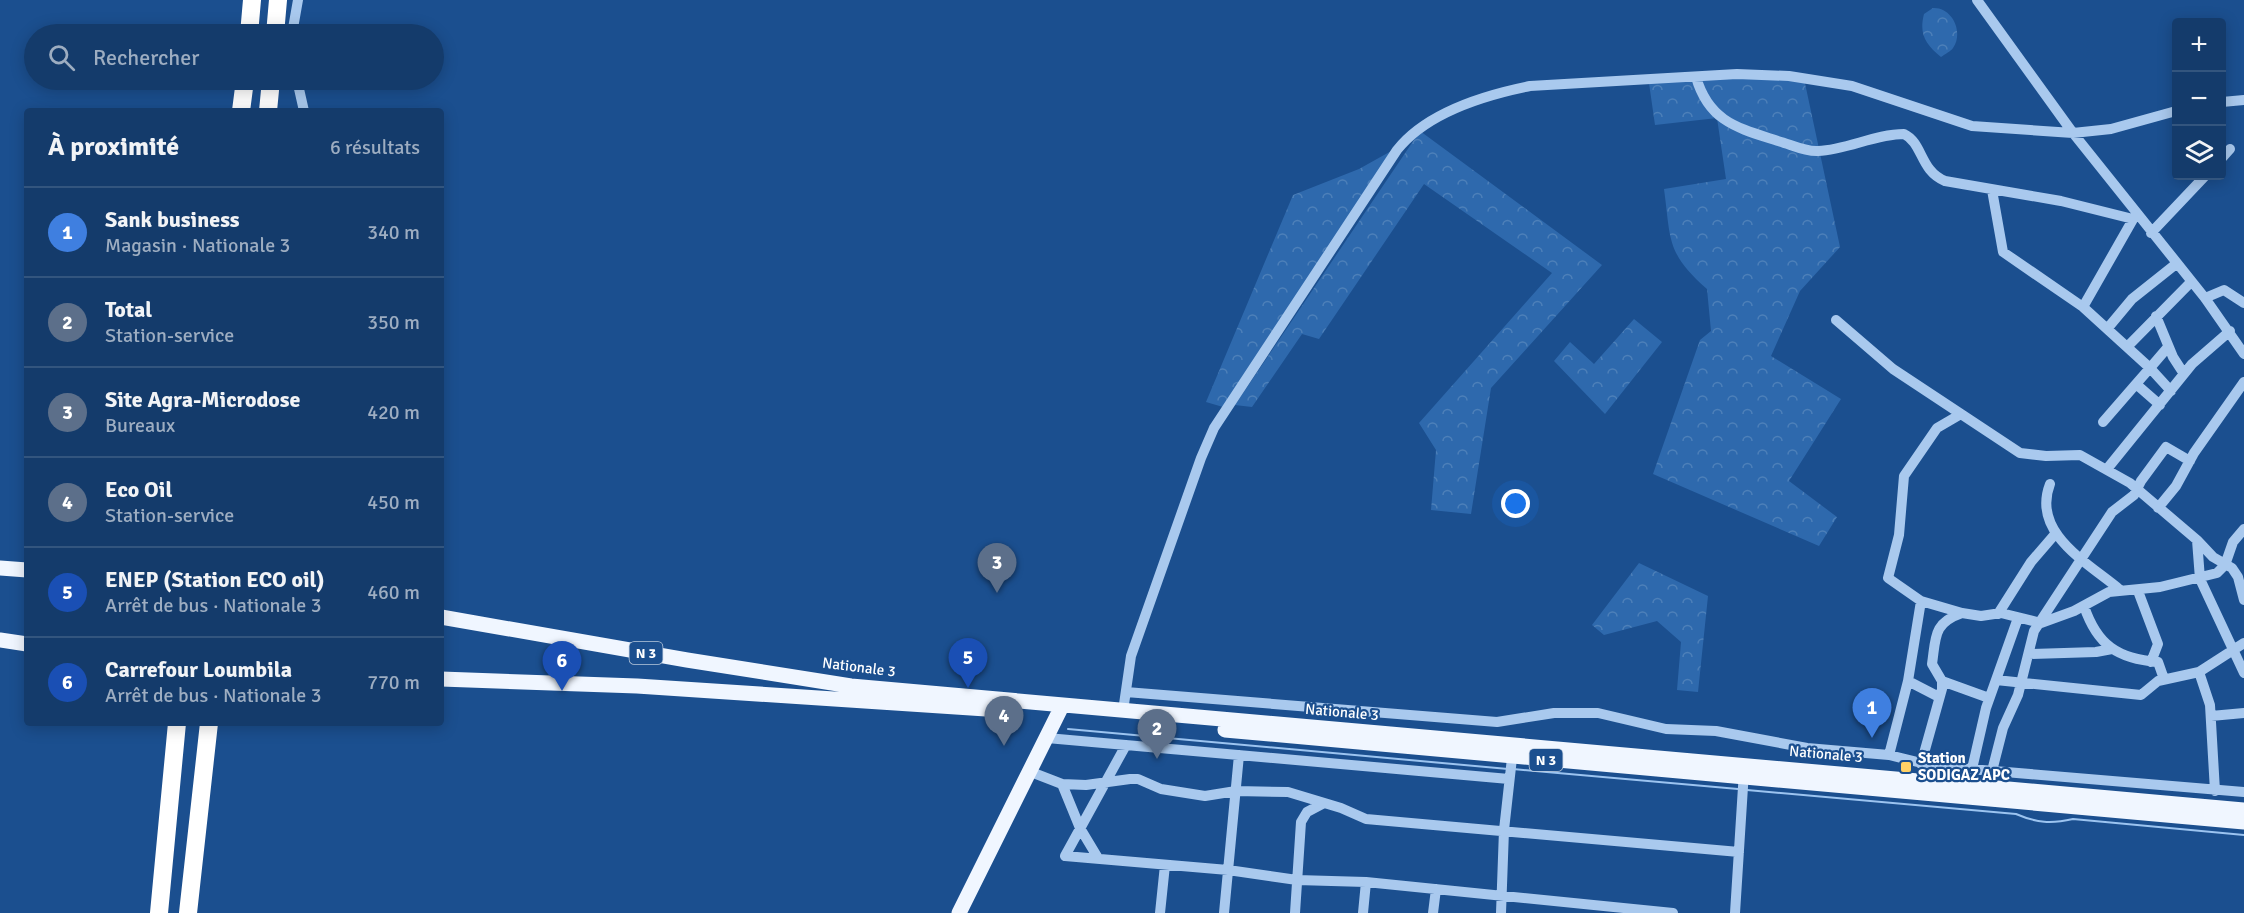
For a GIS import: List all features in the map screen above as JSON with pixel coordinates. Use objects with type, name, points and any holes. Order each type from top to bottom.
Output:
[{"type":"highway","points":[[250,24],[252,0]]},
{"type":"highway","points":[[276,24],[278,0]]},
{"type":"highway","points":[[242,108],[244,90]]},
{"type":"highway","points":[[268,108],[270,90]]},
{"type":"highway","points":[[169,726],[173,760]]},
{"type":"highway","points":[[159,913],[177,726]]},
{"type":"highway","points":[[188,913],[209,726]]},
{"type":"highway","points":[[205,765],[218,726]]},
{"type":"main road","points":[[0,568],[24,570]]},
{"type":"main road","name":"Nationale 3","points":[[444,617],[675,658],[851,686],[1060,710],[1744,771],[2244,810]]},
{"type":"main road","points":[[0,640],[24,644]]},
{"type":"main road","name":"Nationale 3","points":[[444,679],[649,686],[1060,710],[1123,711],[1513,751]]},
{"type":"main road","points":[[959,913],[1060,710]]},
{"type":"main road","name":"Nationale 3","points":[[1744,771],[2244,822]]},
{"type":"street","points":[[293,24],[298,0]]},
{"type":"street","points":[[1977,0],[2073,134],[2135,216],[2205,298],[2244,354]]},
{"type":"street","points":[[1123,711],[1131,656],[1206,444],[1266,347],[1296,306],[1404,141],[1434,120],[1502,92],[1552,85],[1757,74],[1817,80],[1888,96],[1972,126],[2073,134],[2111,129],[2172,112]]},
{"type":"street","points":[[1696,77],[1701,94],[1709,106],[1724,120],[1737,127],[1817,152],[1904,134],[1912,141],[1928,171],[1935,177],[1992,190],[2135,216]]},
{"type":"street","points":[[299,90],[303,108]]},
{"type":"street","points":[[2226,102],[2244,100]]},
{"type":"street","points":[[2226,154],[2230,149]]},
{"type":"street","points":[[2151,233],[2201,180]]},
{"type":"street","points":[[1992,190],[2003,252],[2083,308],[2150,368],[2171,391]]},
{"type":"street","points":[[2083,308],[2135,216]]},
{"type":"street","points":[[2107,329],[2132,299],[2176,264]]},
{"type":"street","points":[[2127,347],[2148,329],[2156,316],[2191,282]]},
{"type":"street","points":[[2205,298],[2224,290],[2244,303]]},
{"type":"street","points":[[2156,316],[2168,347],[2184,374]]},
{"type":"street","points":[[1836,320],[1893,369],[2020,453],[2046,456],[2080,455],[2120,477],[2137,489],[2225,566],[2236,572],[2244,600]]},
{"type":"street","points":[[2148,329],[2162,330]]},
{"type":"street","points":[[2107,469],[2184,374],[2216,340],[2230,331]]},
{"type":"street","points":[[2103,422],[2168,347]]},
{"type":"street","points":[[2158,508],[2244,382]]},
{"type":"street","points":[[2136,384],[2160,405]]},
{"type":"street","points":[[1961,414],[1937,428],[1904,476],[1899,535],[1888,578],[1921,601],[1962,613],[1981,616],[1998,614],[2041,623],[2119,589]]},
{"type":"street","points":[[1992,771],[2003,728],[2021,682],[2034,631],[2112,512],[2130,500],[2166,447],[2190,461]]},
{"type":"street","points":[[2117,459],[2120,477]]},
{"type":"street","points":[[2050,484],[2047,496],[2048,514],[2056,533],[2066,547],[2119,589],[2138,591],[2200,579],[2217,573],[2225,566],[2234,542],[2244,529]]},
{"type":"street","points":[[1998,614],[2031,562],[2056,533]]},
{"type":"street","points":[[2197,540],[2200,579],[2218,614],[2232,652],[2244,673]]},
{"type":"street","points":[[2138,591],[2158,644],[2151,662]]},
{"type":"street","points":[[1889,755],[1908,681],[1921,601]]},
{"type":"street","points":[[2084,606],[2098,633],[2112,649],[2133,660],[2160,664],[2164,679]]},
{"type":"street","points":[[1962,613],[1942,622],[1932,664],[1942,681],[1989,698]]},
{"type":"street","points":[[1972,769],[1989,698],[2018,618]]},
{"type":"street","points":[[1996,680],[2141,695],[2155,682],[2199,672],[2244,643]]},
{"type":"street","points":[[1915,646],[1934,651]]},
{"type":"street","points":[[2029,654],[2096,652],[2112,649]]},
{"type":"street","points":[[2199,672],[2211,716],[2215,791]]},
{"type":"street","points":[[1908,681],[1939,697]]},
{"type":"street","points":[[1920,764],[1942,681]]},
{"type":"street","points":[[1126,692],[1497,722],[1554,713],[1598,713],[1666,729],[1716,731],[1807,748],[1889,755],[1920,764],[2244,792]]},
{"type":"street","points":[[2211,716],[2244,713]]},
{"type":"street","points":[[1047,738],[1509,779]]},
{"type":"street","points":[[1126,745],[1065,856],[1228,870],[1297,880],[1366,882],[1436,888],[1502,897],[1673,913]]},
{"type":"street","points":[[1501,913],[1504,830],[1513,751]]},
{"type":"street","points":[[1224,913],[1239,755]]},
{"type":"street","points":[[1736,913],[1744,771]]},
{"type":"street","points":[[1031,772],[1062,784],[1074,786],[1138,779],[1161,789],[1205,796],[1236,791],[1288,792],[1366,819],[1739,852]]},
{"type":"street","points":[[1062,784],[1080,828],[1098,858]]},
{"type":"street","points":[[1294,913],[1301,822],[1307,812],[1324,803]]},
{"type":"street","points":[[1160,913],[1165,865]]},
{"type":"street","points":[[1364,913],[1366,882]]},
{"type":"street","points":[[1433,913],[1436,888]]},
{"type":"green space","points":[[1933,8],[1940,9],[1951,16],[1957,28],[1953,48],[1941,57],[1927,43],[1922,27],[1924,14]]},
{"type":"green space","points":[[1803,74],[1840,247],[1800,291],[1771,356],[1841,399],[1789,481],[1837,517],[1819,546],[1653,474],[1700,340],[1711,331],[1707,289],[1677,255],[1670,234],[1664,189],[1726,179],[1717,118],[1655,125],[1649,83]]},
{"type":"green space","points":[[1420,131],[1602,265],[1491,388],[1471,514],[1431,510],[1436,450],[1419,423],[1552,273],[1424,184],[1319,339],[1302,334],[1252,407],[1235,405]]},
{"type":"green space","points":[[1402,145],[1223,407],[1206,402],[1293,195],[1359,169]]},
{"type":"green space","points":[[1634,319],[1662,342],[1605,414],[1554,361],[1570,342],[1594,364]]},
{"type":"green space","points":[[1639,563],[1708,596],[1698,692],[1677,690],[1681,642],[1657,621],[1604,635],[1592,625]]},
{"type":"waterway","points":[[1068,729],[1508,769]]},
{"type":"waterway","points":[[1513,769],[1738,789]]},
{"type":"waterway","points":[[1747,790],[2016,814],[2044,822],[2073,819],[2244,835]]},
{"type":"place","name":"Site Agra-Microdose","points":[[997,593]]},
{"type":"place","name":"ENEP (Station ECO oil)","points":[[968,688]]},
{"type":"place","name":"Carrefour Loumbila","points":[[562,691]]},
{"type":"place","name":"Sank business","points":[[1872,738]]},
{"type":"place","name":"Eco Oil","points":[[1004,746]]},
{"type":"place","name":"Total","points":[[1157,759]]},
{"type":"place","name":"Station SODIGAZ APC","points":[[1906,767]]}]
